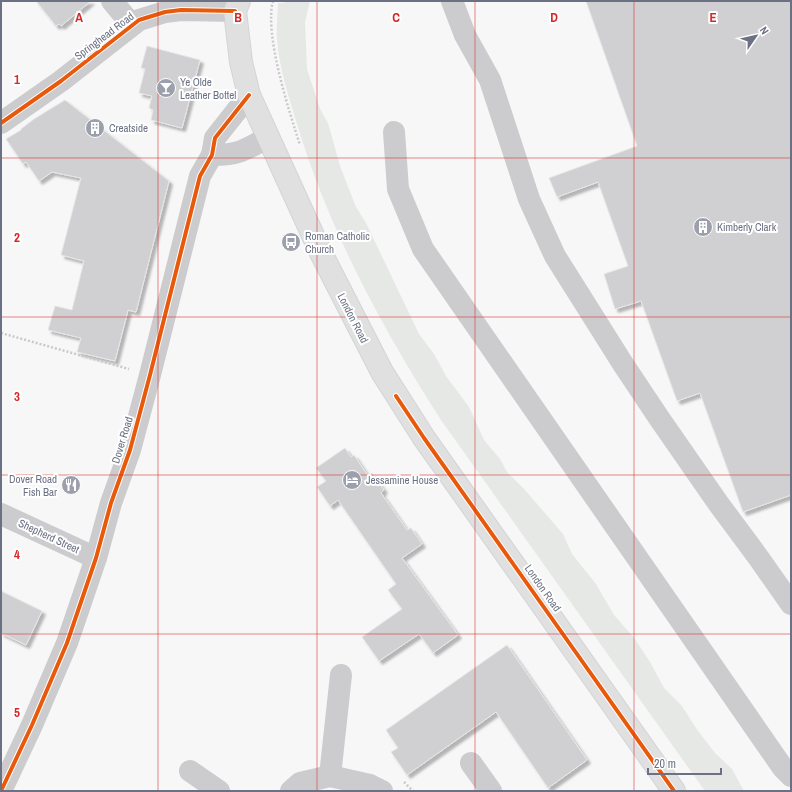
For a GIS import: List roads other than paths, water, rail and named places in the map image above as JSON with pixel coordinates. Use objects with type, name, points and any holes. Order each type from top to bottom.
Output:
[{"type":"main road","name":"London Road","points":[[237,6],[241,62],[249,95],[336,286],[390,387],[424,438],[674,791]]},
{"type":"street","points":[[112,1],[132,25]]},
{"type":"street","points":[[452,1],[465,35],[490,80],[529,199],[555,256],[659,418],[791,604]]},
{"type":"street","name":"Springhead Road","points":[[1,123],[61,81],[132,25],[142,19],[173,10],[237,6]]},
{"type":"street","name":"Dover Road","points":[[1,791],[48,689],[67,643],[96,558],[111,503],[130,450],[202,171],[212,155],[215,138],[249,95]]},
{"type":"street","points":[[394,132],[398,189],[423,249],[783,768],[791,776]]},
{"type":"street","points":[[212,155],[228,155],[240,152],[268,137]]},
{"type":"street","name":"Shepherd Street","points":[[1,514],[96,558]]},
{"type":"street","points":[[330,776],[341,675]]},
{"type":"street","points":[[472,763],[491,791]]},
{"type":"street","points":[[190,771],[219,791]]},
{"type":"street","points":[[291,791],[300,784],[330,776],[370,784],[382,791]]},
{"type":"place","name":"Ye Olde Leather Bottel","points":[[166,88]]},
{"type":"place","name":"Creatside","points":[[95,128]]},
{"type":"place","name":"Kimberly Clark","points":[[703,227]]},
{"type":"place","name":"Roman Catholic Church","points":[[291,242]]},
{"type":"place","name":"Jessamine House","points":[[352,480]]},
{"type":"place","name":"Dover Road Fish Bar","points":[[71,485]]}]
